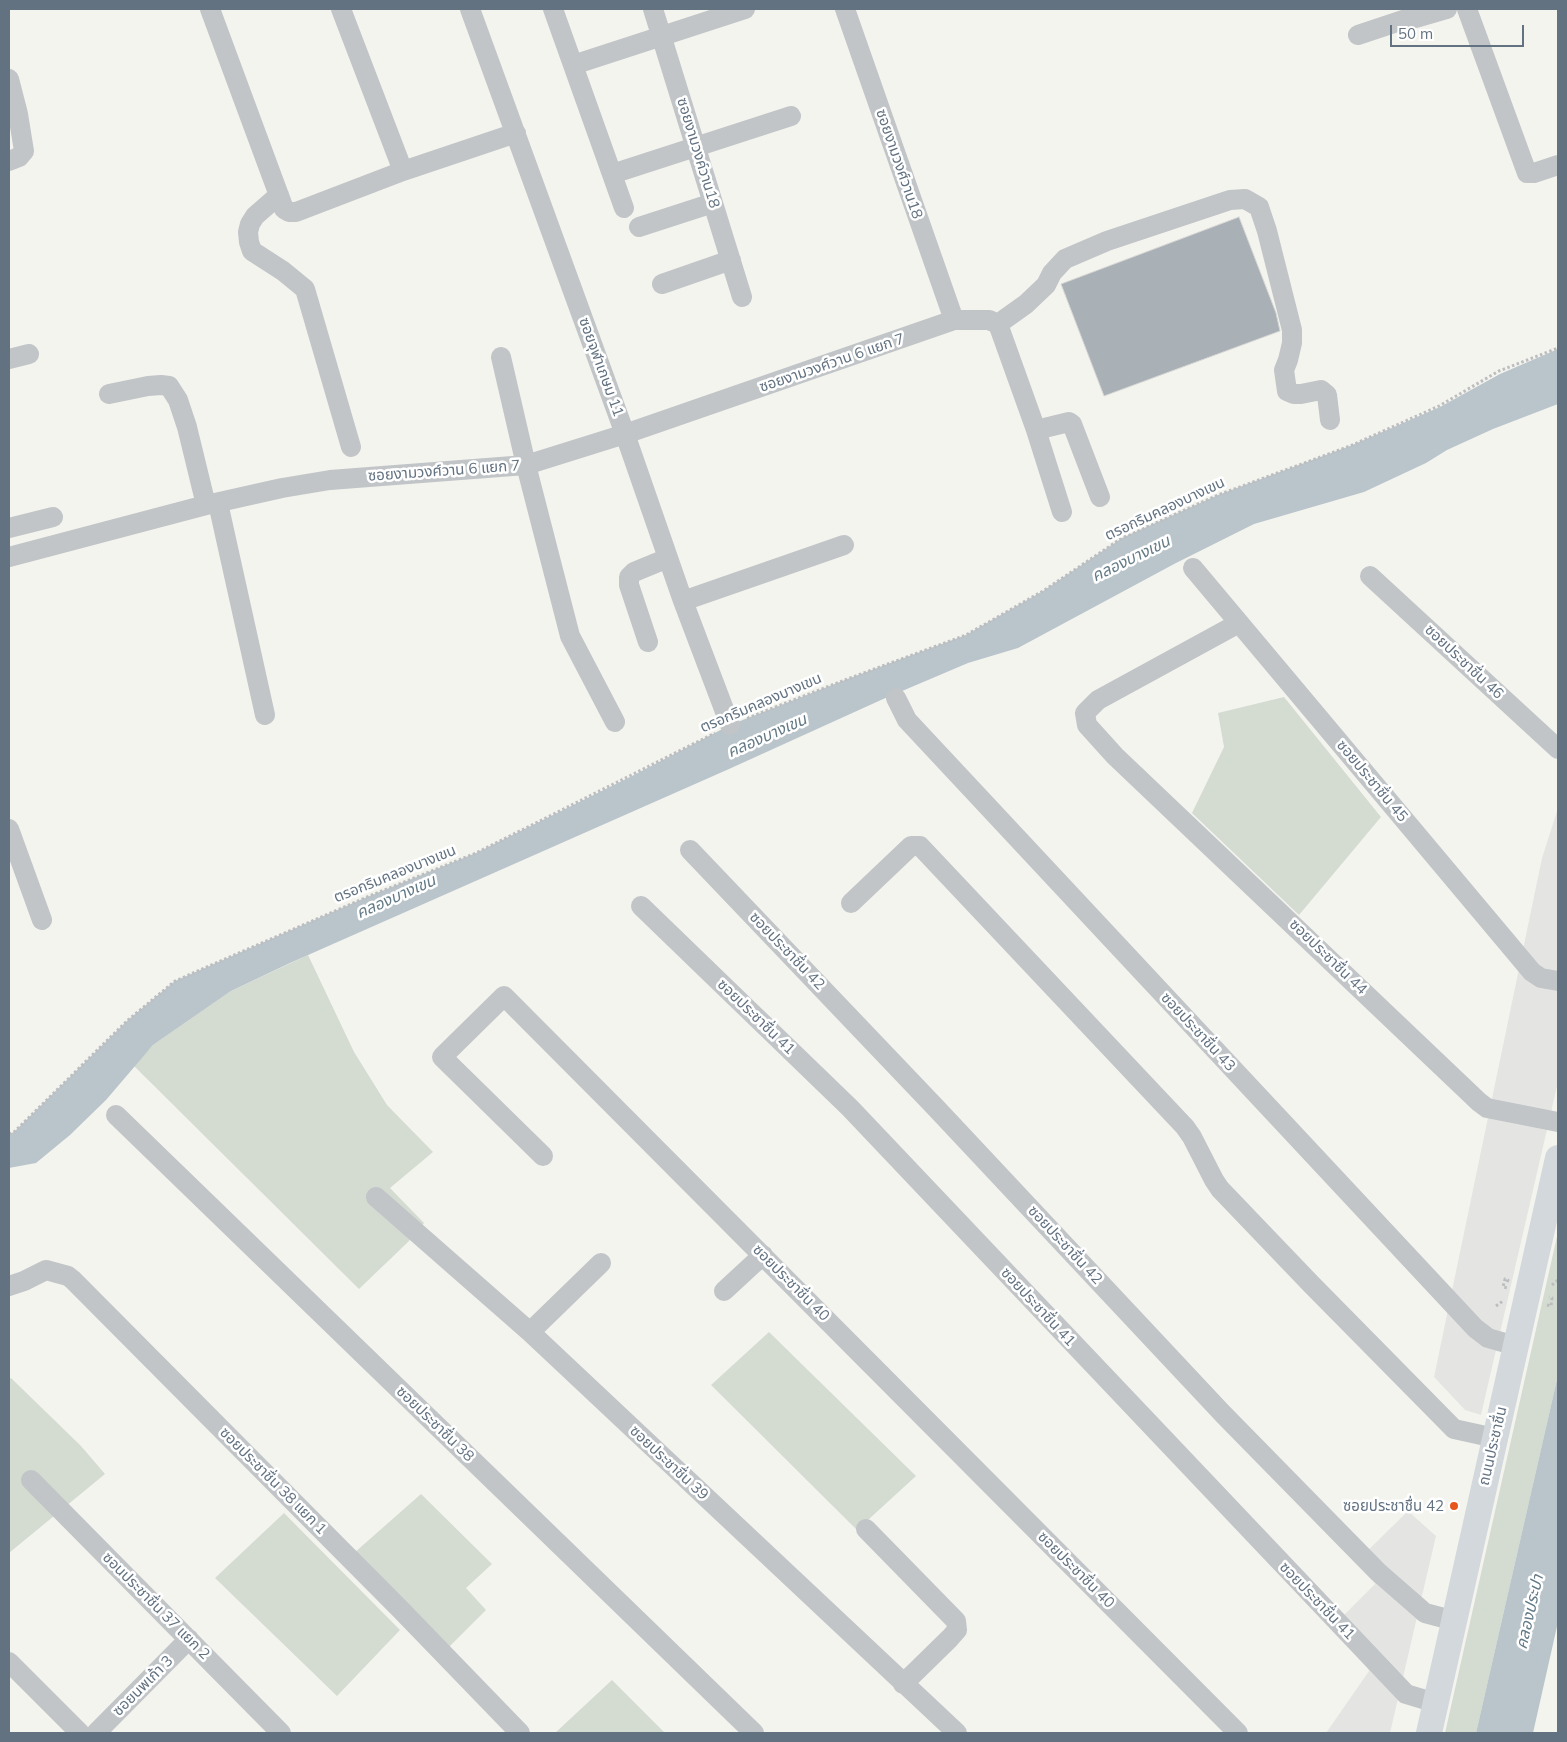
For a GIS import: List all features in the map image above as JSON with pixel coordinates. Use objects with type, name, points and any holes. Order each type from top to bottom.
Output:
[{"type":"main road","name":"ถนนประชาชื่น","points":[[1429,1733],[1558,1158]]},
{"type":"street","points":[[210,9],[284,209],[289,212],[296,212],[403,171],[516,133]]},
{"type":"street","points":[[341,9],[403,171]]},
{"type":"street","name":"ซอยจุฬาเกษม 11","points":[[470,9],[625,434],[683,601],[730,725]]},
{"type":"street","points":[[553,9],[624,208]]},
{"type":"street","name":"ซอยงามวงค์วาน18","points":[[653,9],[742,297]]},
{"type":"street","points":[[573,65],[745,9]]},
{"type":"street","name":"ซอยงามวงศ์วาน18","points":[[845,9],[954,320]]},
{"type":"street","points":[[1358,35],[1407,13],[1416,18],[1447,9]]},
{"type":"street","points":[[1467,9],[1527,173],[1534,173],[1558,165]]},
{"type":"street","points":[[9,79],[18,114],[24,151],[19,157],[9,161]]},
{"type":"street","points":[[612,174],[791,116]]},
{"type":"street","points":[[279,195],[255,216],[248,232],[249,242],[252,251],[305,289],[351,447]]},
{"type":"street","points":[[1062,512],[1036,430],[998,324],[1026,304],[1046,285],[1052,273],[1065,259],[1107,241],[1230,200],[1245,199],[1259,207],[1292,330],[1290,351],[1284,370],[1287,392],[1301,394],[1321,390],[1327,395],[1330,420]]},
{"type":"street","points":[[639,227],[713,203]]},
{"type":"street","points":[[662,284],[731,260]]},
{"type":"street","name":"ซอยงามวงศ์วาน 6 แยก 7","points":[[9,557],[212,504],[282,488],[330,480],[526,465],[625,434],[954,320],[990,320],[998,324]]},
{"type":"street","points":[[9,359],[30,354]]},
{"type":"street","points":[[501,356],[526,465],[570,636],[615,722]]},
{"type":"street","points":[[109,394],[161,385],[169,386],[178,400],[212,504],[265,716]]},
{"type":"street","points":[[1036,430],[1069,422],[1072,424],[1100,497]]},
{"type":"street","points":[[9,528],[53,517]]},
{"type":"street","points":[[683,601],[844,546]]},
{"type":"street","points":[[648,642],[629,584],[629,577],[634,572],[668,558]]},
{"type":"street","name":"ซอยประชาชื่น 45","points":[[1194,568],[1532,972],[1541,978],[1558,981]]},
{"type":"street","name":"ซอยประชาชื่น 46","points":[[1370,576],[1558,749]]},
{"type":"street","name":"ซอยประชาชื่น 44","points":[[1239,623],[1098,700],[1085,713],[1087,725],[1115,756],[1479,1102],[1487,1108],[1558,1122]]},
{"type":"street","name":"ซอยประชาชื่น 43","points":[[896,698],[906,720],[1474,1328],[1488,1338],[1516,1346]]},
{"type":"street","points":[[9,829],[42,920]]},
{"type":"street","points":[[851,903],[911,846],[920,846],[1182,1124],[1192,1137],[1220,1189],[1311,1284],[1454,1429],[1495,1438]]},
{"type":"street","name":"ซอยประชาชื่น 42","points":[[690,850],[938,1109],[1223,1414],[1378,1572],[1424,1613],[1455,1621]]},
{"type":"street","name":"ซอยประชาชื่น 41","points":[[641,906],[850,1108],[1406,1694],[1436,1703]]},
{"type":"street","name":"ซอยประชาชื่น 40","points":[[543,1156],[442,1057],[504,996],[1238,1733]]},
{"type":"street","name":"ซอยประชาชื่น 38","points":[[116,1115],[754,1733]]},
{"type":"street","name":"ซอยประชาชื่น 39","points":[[376,1198],[530,1332],[902,1684],[957,1733]]},
{"type":"street","points":[[724,1291],[763,1255]]},
{"type":"street","points":[[530,1332],[601,1263]]},
{"type":"street","name":"ซอยประชาชื่น 38 แยก 1","points":[[9,1286],[46,1270],[68,1276],[73,1280],[394,1603],[520,1733]]},
{"type":"street","name":"ซอนประชาชื่น 37 แยก 2","points":[[31,1480],[281,1733]]},
{"type":"street","points":[[866,1529],[956,1621],[957,1630],[902,1684]]},
{"type":"street","name":"ซอยนพเก้า 3","points":[[96,1733],[189,1639]]},
{"type":"street","points":[[9,1662],[80,1733]]},
{"type":"path","name":"ตรอกริมคลองบางเขน","points":[[9,1134],[14,1132],[128,1020],[175,981],[367,897],[476,853],[730,725],[966,635],[1043,591],[1122,538],[1218,495],[1350,446],[1439,406],[1499,371],[1558,348]]},
{"type":"shaded area","points":[[1284,697],[1381,817],[1299,915],[1192,813],[1224,747],[1218,713]]},
{"type":"shaded area","points":[[1558,808],[1558,1082],[1481,1415],[1465,1410],[1434,1377],[1542,858]]},
{"type":"shaded area","points":[[308,955],[354,1052],[387,1105],[433,1152],[390,1188],[424,1223],[408,1242],[359,1289],[134,1066],[153,1045],[231,991]]},
{"type":"shaded area","points":[[1558,1232],[1558,1375],[1476,1733],[1445,1733]]},
{"type":"shaded area","points":[[769,1332],[916,1476],[857,1530],[711,1385]]},
{"type":"shaded area","points":[[11,1378],[81,1446],[105,1474],[9,1553],[9,1379]]},
{"type":"shaded area","points":[[421,1494],[492,1564],[466,1588],[486,1610],[448,1648],[354,1553]]},
{"type":"shaded area","points":[[1408,1511],[1436,1536],[1390,1733],[1326,1733],[1369,1671],[1343,1616],[1375,1584],[1358,1560]]},
{"type":"shaded area","points":[[284,1513],[400,1630],[337,1696],[215,1578]]},
{"type":"shaded area","points":[[612,1680],[665,1733],[555,1733]]},
{"type":"water","name":"คลองบางเขน","points":[[1558,349],[1558,404],[1493,429],[1364,492],[1254,524],[1176,563],[1018,648],[968,663],[881,700],[231,991],[153,1045],[106,1100],[70,1135],[36,1163],[9,1168],[9,1134],[14,1132],[128,1020],[175,981],[367,897],[476,853],[730,725],[966,635],[1043,591],[1122,538],[1218,495],[1350,446],[1440,407],[1500,374]]},
{"type":"water","name":"คลองประปา","points":[[1558,1375],[1558,1622],[1533,1733],[1476,1733]]},
{"type":"building","points":[[1239,217],[1276,313],[1280,331],[1104,396],[1061,284]]},
{"type":"place","name":"ซอยประชาชื่น 42","points":[[1454,1506]]}]
